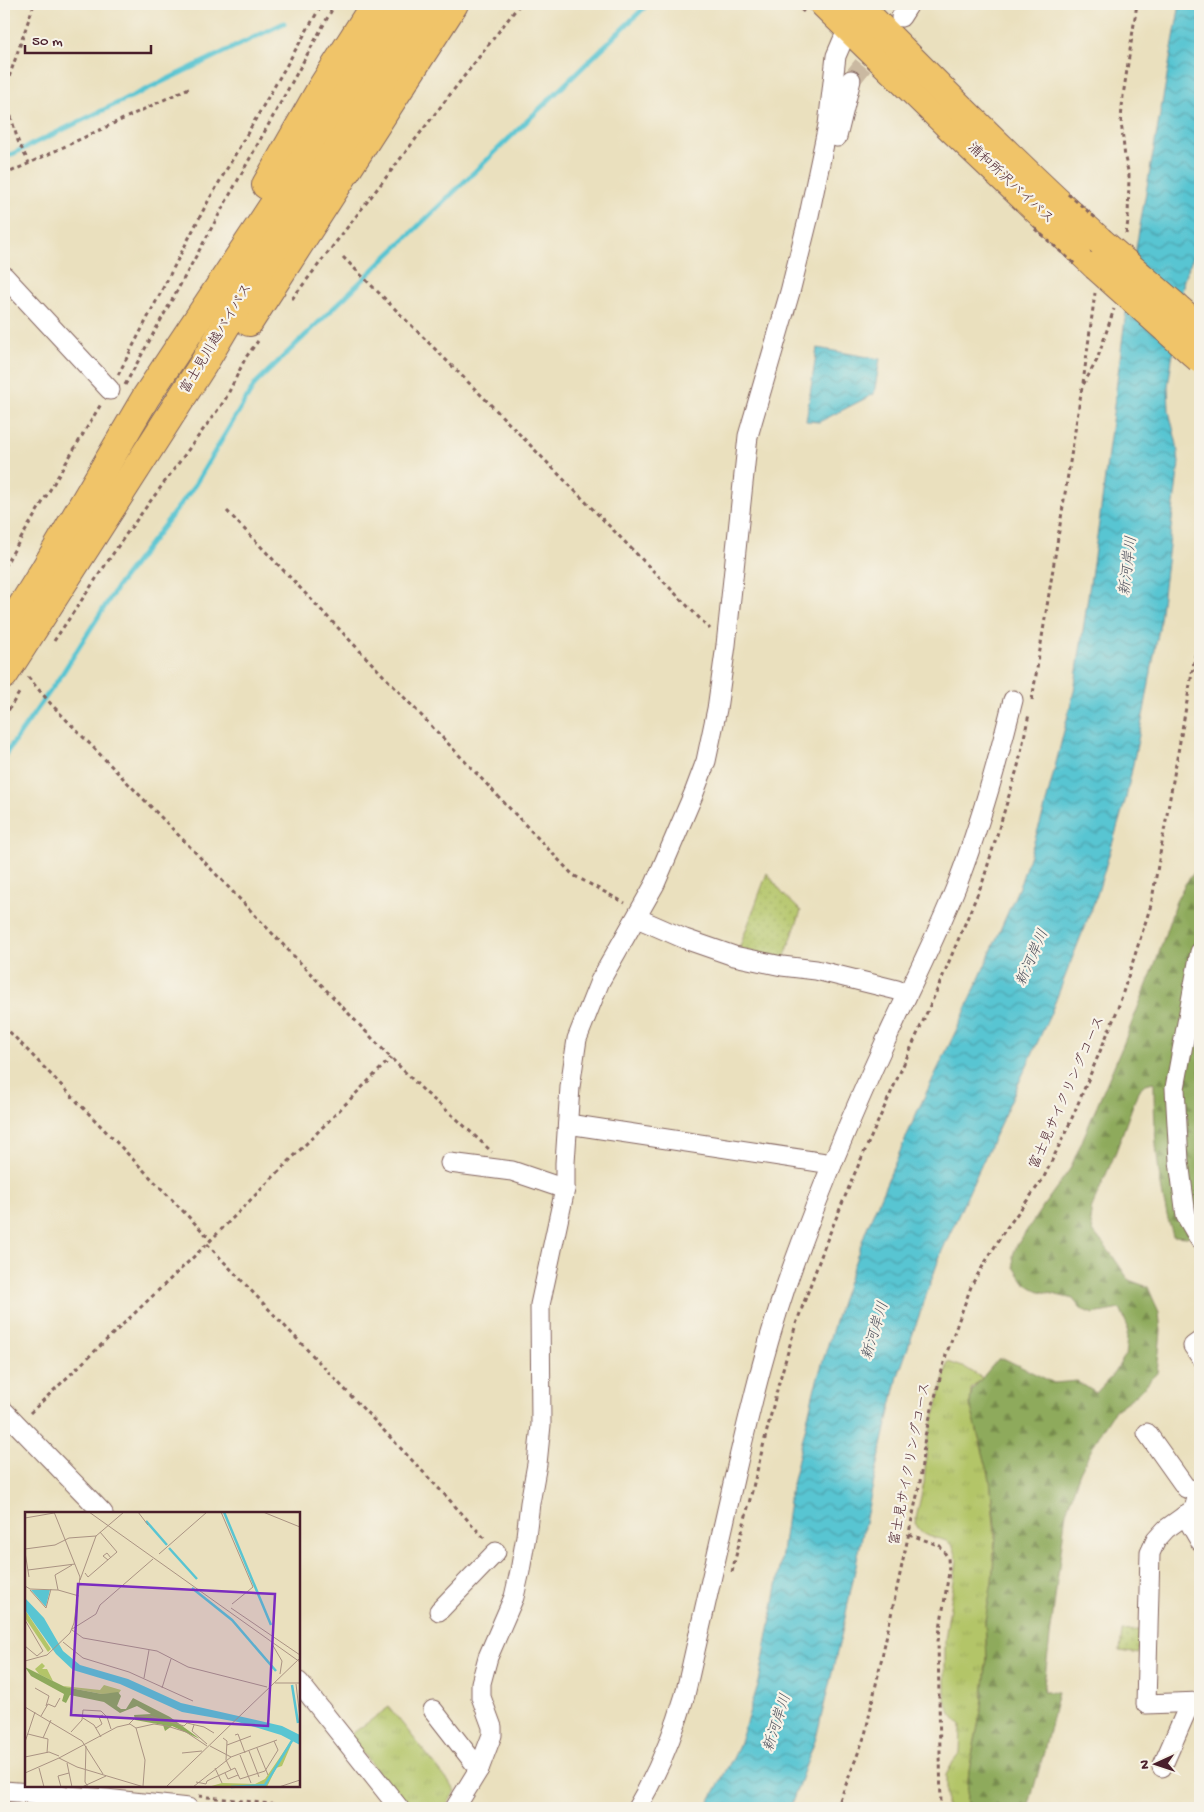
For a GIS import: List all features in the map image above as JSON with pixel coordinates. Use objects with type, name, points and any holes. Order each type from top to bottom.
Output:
[{"type":"highway","points":[[126,393],[375,4]]},
{"type":"highway","name":"富士見川越バイパス","points":[[4,635],[42,574],[126,393],[407,4]]},
{"type":"highway","name":"浦和所沢バイパス","points":[[824,4],[853,16],[958,135],[1097,266],[1200,359]]},
{"type":"highway","name":"富士見川越バイパス","points":[[14,665],[202,366],[241,335],[449,5]]},
{"type":"highway","name":"浦和所沢バイパス","points":[[1097,266],[1200,328]]},
{"type":"street","points":[[455,1808],[479,1769],[492,1735],[492,1727],[481,1697],[481,1682],[488,1657],[514,1597],[526,1536],[541,1425],[540,1304],[565,1188],[570,1087],[577,1039],[600,982],[639,915],[673,844],[706,761],[717,708],[726,645],[748,436],[785,311],[808,220],[828,125],[836,56],[853,16]]},
{"type":"street","points":[[808,220],[823,197],[851,80]]},
{"type":"street","points":[[4,276],[126,393]]},
{"type":"street","points":[[637,1808],[651,1785],[674,1731],[685,1695],[766,1348],[795,1260],[867,1081],[958,883],[979,824],[1013,700]]},
{"type":"street","points":[[639,915],[685,939],[734,956],[816,970],[907,994]]},
{"type":"street","points":[[1200,952],[1175,1088],[1178,1161],[1186,1216],[1200,1240]]},
{"type":"street","points":[[568,1124],[832,1164]]},
{"type":"street","points":[[450,1163],[512,1172],[565,1188]]},
{"type":"street","points":[[1200,1341],[1193,1346],[1200,1356]]},
{"type":"street","points":[[4,1411],[102,1512]]},
{"type":"street","points":[[1147,1433],[1186,1488],[1200,1489],[1194,1509],[1166,1529],[1156,1540],[1150,1553],[1146,1704],[1195,1702],[1162,1767]]},
{"type":"street","points":[[1185,1515],[1200,1541]]},
{"type":"street","points":[[439,1611],[496,1552]]},
{"type":"street","points":[[300,1683],[399,1808]]},
{"type":"street","points":[[433,1710],[479,1769]]},
{"type":"street","points":[[4,1790],[104,1804],[189,1802]]},
{"type":"path","points":[[28,161],[18,141],[4,92],[34,4]]},
{"type":"path","points":[[126,393],[206,205],[322,4]]},
{"type":"path","points":[[4,567],[126,393],[336,4]]},
{"type":"path","points":[[289,302],[520,4]]},
{"type":"path","points":[[4,176],[28,161],[189,88]]},
{"type":"path","points":[[343,257],[726,645]]},
{"type":"path","points":[[1082,386],[1097,266]]},
{"type":"path","points":[[51,646],[128,533],[225,400],[246,357],[264,334]]},
{"type":"path","points":[[227,511],[573,874],[639,915]]},
{"type":"path","name":"富士見サイクリングコース","points":[[837,1808],[865,1735],[920,1482],[926,1436],[946,1355],[972,1284],[1003,1233],[1043,1179],[1069,1125],[1118,1011],[1151,905],[1200,628]]},
{"type":"path","points":[[4,717],[14,665]]},
{"type":"path","points":[[33,684],[391,1058],[512,1172]]},
{"type":"path","points":[[4,1026],[211,1240]]},
{"type":"path","points":[[17,1425],[207,1244],[391,1058]]},
{"type":"path","points":[[207,1244],[444,1494],[496,1552]]},
{"type":"path","points":[[908,1534],[940,1546],[948,1558],[949,1572],[938,1641],[941,1808]]},
{"type":"path","points":[[189,1802],[306,1808]]},
{"type":"green space","points":[[1200,865],[1200,1230],[1187,1237],[1173,1236],[1160,1179],[1154,1082],[1145,1084],[1138,1091],[1115,1154],[1092,1207],[1090,1220],[1093,1231],[1129,1280],[1148,1287],[1159,1313],[1161,1331],[1157,1373],[1136,1395],[1115,1410],[1100,1433],[1080,1472],[1066,1512],[1043,1692],[1058,1692],[1028,1808],[966,1808],[969,1770],[982,1706],[987,1657],[985,1621],[992,1582],[996,1536],[990,1479],[970,1404],[972,1390],[998,1359],[1003,1358],[1054,1383],[1077,1381],[1096,1393],[1111,1377],[1125,1356],[1128,1327],[1120,1309],[1093,1314],[1081,1309],[1073,1299],[1036,1290],[1024,1282],[1014,1267],[1013,1255],[1017,1245],[1070,1169],[1156,962],[1176,901],[1185,884]]},
{"type":"green space","points":[[767,873],[783,894],[801,911],[784,959],[739,949]]},
{"type":"green space","points":[[948,1362],[966,1368],[982,1378],[971,1389],[970,1404],[990,1479],[995,1536],[992,1582],[985,1621],[987,1657],[982,1706],[969,1770],[966,1808],[946,1808],[946,1775],[960,1753],[961,1725],[952,1715],[945,1701],[945,1639],[957,1561],[955,1552],[949,1542],[928,1536],[915,1523],[924,1483],[927,1443]]},
{"type":"green space","points":[[1140,1630],[1139,1654],[1120,1651],[1122,1631]]},
{"type":"green space","points":[[389,1707],[456,1791],[444,1808],[406,1808],[349,1736]]},
{"type":"water","name":"新河岸川","points":[[1180,4],[1200,4],[1200,247],[1193,257],[1184,279],[1168,386],[1169,411],[1179,463],[1159,628],[1126,798],[1097,895],[1050,1015],[941,1253],[898,1376],[842,1632],[816,1738],[790,1808],[706,1808],[738,1748],[759,1682],[779,1575],[790,1493],[815,1387],[841,1302],[866,1230],[918,1110],[963,1016],[1021,882],[1044,811],[1074,691],[1100,516],[1125,319]]},
{"type":"water","points":[[817,348],[880,359],[874,394],[819,422],[806,421]]},
{"type":"waterway","points":[[4,756],[60,677],[119,584],[193,488],[255,384],[648,4]]},
{"type":"waterway","points":[[4,158],[284,23]]},
{"type":"tunnel","points":[[851,80],[880,44]]}]
